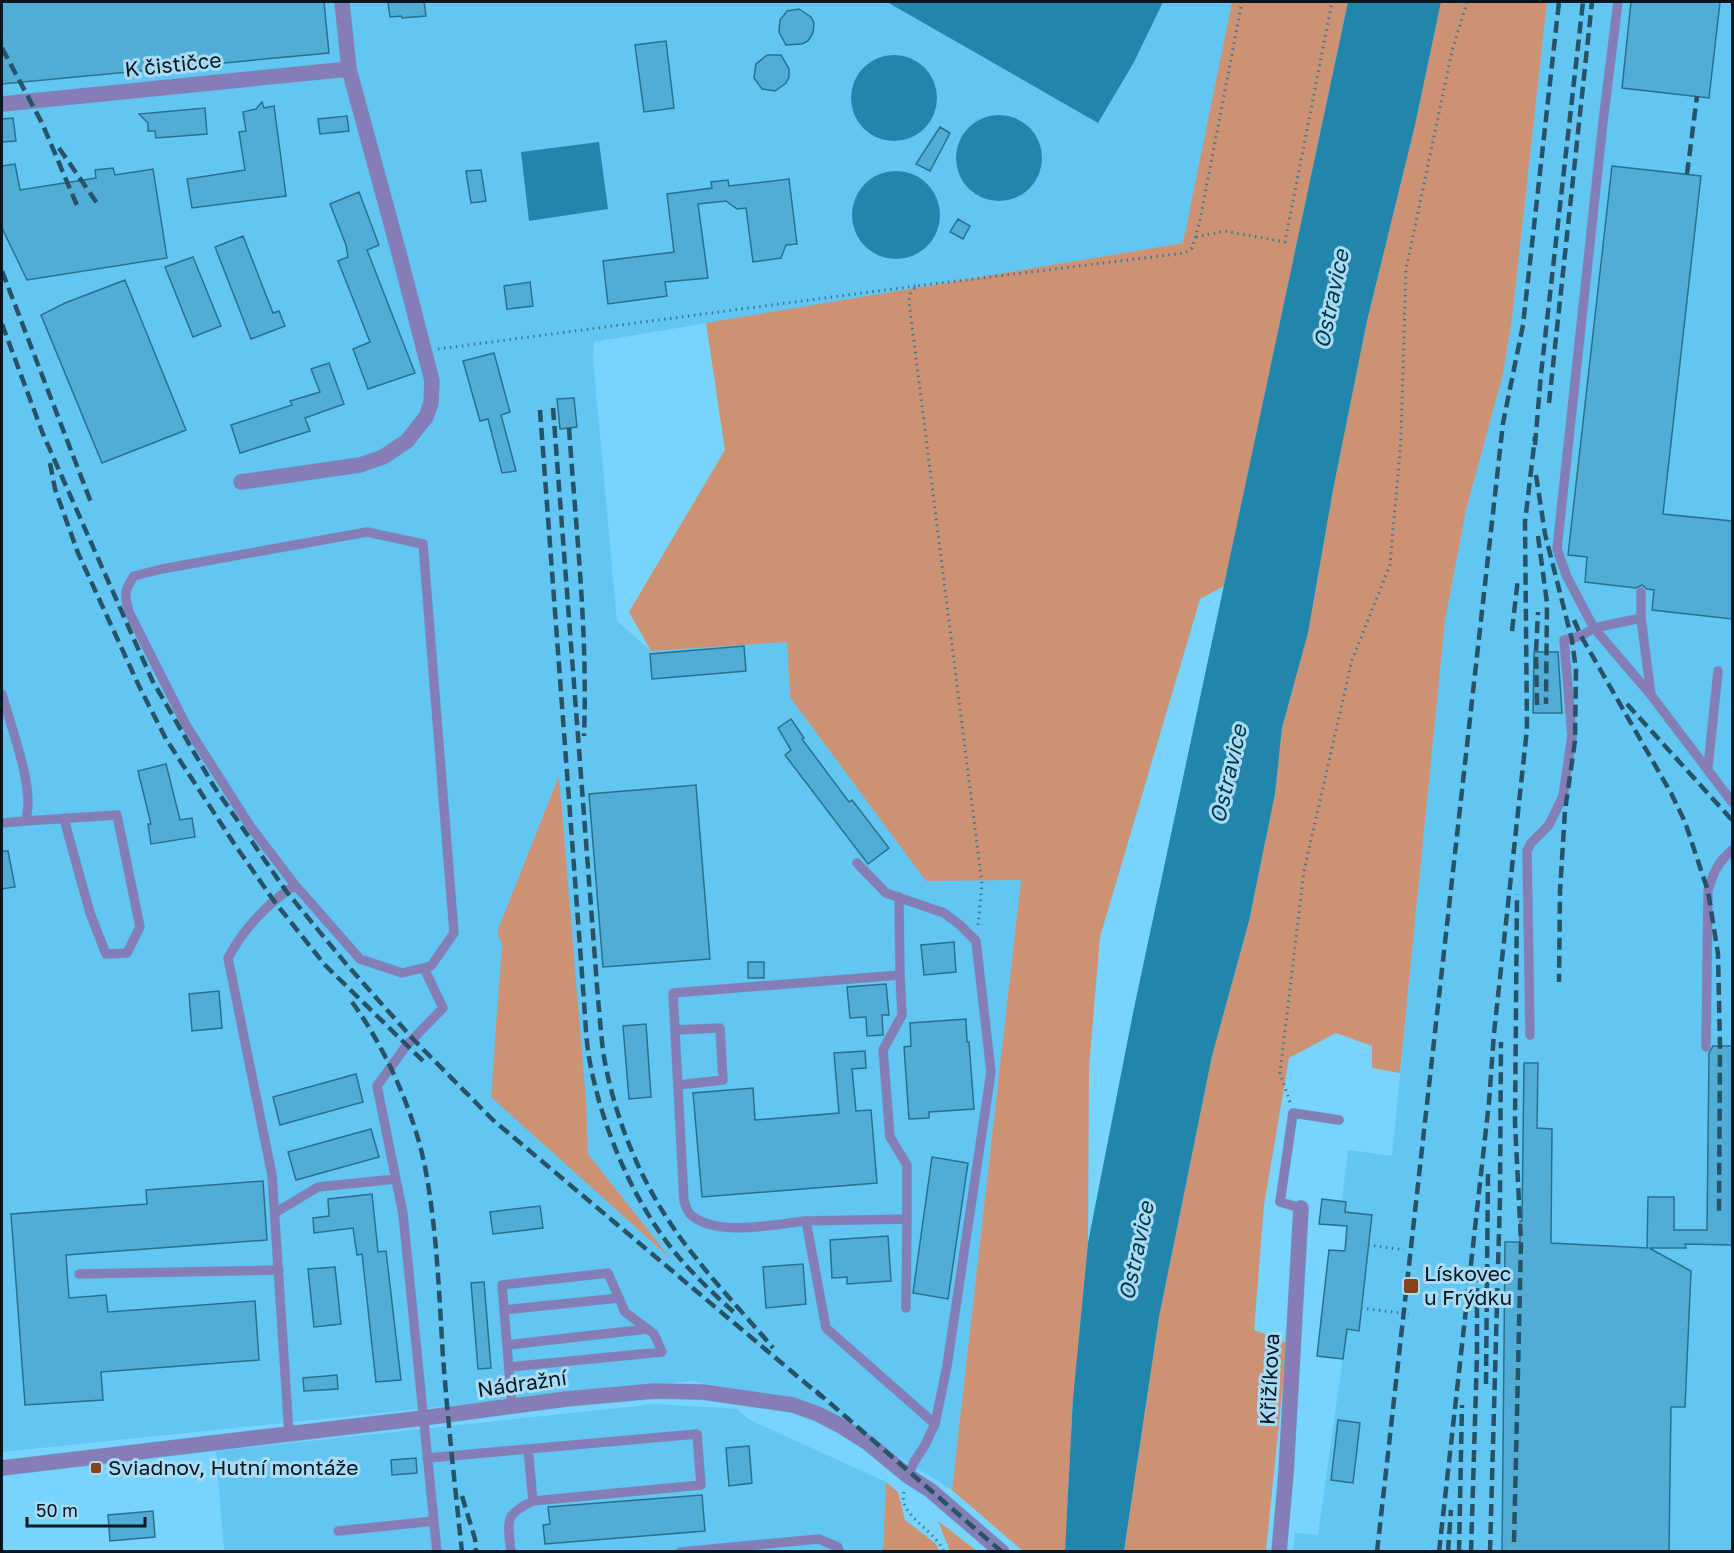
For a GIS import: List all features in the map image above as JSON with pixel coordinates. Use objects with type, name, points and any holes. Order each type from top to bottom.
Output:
[{"type":"street","points":[[241,482],[360,465],[383,457],[407,441],[426,417],[431,404],[432,381],[349,69],[342,2]]},
{"type":"street","name":"K čističce","points":[[2,104],[349,69]]},
{"type":"street","name":"Křižíkova","points":[[1279,1551],[1286,1473],[1301,1208]]},
{"type":"street","name":"Nádražní","points":[[2,1468],[654,1391],[703,1392],[793,1405],[841,1426],[868,1443],[908,1476],[930,1490],[1002,1551]]},
{"type":"lane","points":[[1618,2],[1557,549],[1567,577],[1594,628],[1652,695],[1732,802]]},
{"type":"lane","points":[[367,532],[423,544],[454,933],[431,966],[402,974],[360,959],[296,885],[250,826],[186,725],[129,612],[125,589],[134,576],[162,568],[367,532]]},
{"type":"lane","points":[[1641,592],[1641,618],[1652,695]]},
{"type":"lane","points":[[1530,1035],[1527,851],[1531,843],[1549,825],[1563,796],[1572,736],[1564,640],[1581,636],[1594,628],[1641,618]]},
{"type":"lane","points":[[1708,767],[1718,670]]},
{"type":"lane","points":[[2,693],[28,789],[29,811],[26,821]]},
{"type":"lane","points":[[2,823],[117,815],[140,927],[128,954],[106,954],[90,913],[64,819]]},
{"type":"lane","points":[[1706,1047],[1708,891],[1713,873],[1720,861],[1732,850]]},
{"type":"lane","points":[[857,863],[886,893],[944,913],[976,941],[991,1072],[947,1366],[934,1424],[908,1476]]},
{"type":"lane","points":[[289,1434],[273,1175],[228,958],[240,935],[274,900],[296,885]]},
{"type":"lane","points":[[899,897],[902,1015],[883,1050],[890,1137],[907,1165],[906,1308]]},
{"type":"lane","points":[[424,968],[443,1008],[406,1046],[377,1086],[403,1214],[436,1551]]},
{"type":"lane","points":[[900,975],[673,993],[684,1201],[689,1213],[705,1224],[726,1228],[806,1221],[907,1220]]},
{"type":"lane","points":[[675,1029],[720,1028],[722,1059],[723,1080],[678,1085]]},
{"type":"lane","points":[[1301,1208],[1280,1203],[1293,1113],[1340,1120]]},
{"type":"lane","points":[[275,1213],[318,1187],[396,1179]]},
{"type":"lane","points":[[806,1221],[826,1328],[934,1424]]},
{"type":"lane","points":[[79,1274],[279,1270]]},
{"type":"lane","points":[[509,1367],[662,1352],[654,1334],[625,1312],[608,1273],[502,1285],[512,1407]]},
{"type":"lane","points":[[504,1310],[619,1298]]},
{"type":"lane","points":[[507,1345],[647,1329]]},
{"type":"lane","points":[[427,1458],[697,1434],[701,1485],[533,1501],[516,1509],[508,1523],[511,1551]]},
{"type":"lane","points":[[528,1449],[533,1501]]},
{"type":"lane","points":[[338,1531],[434,1521]]},
{"type":"lane","points":[[680,1551],[819,1539],[838,1547],[838,1551]]},
{"type":"path","points":[[424,351],[1185,253],[1192,248],[1200,225],[1242,2]]},
{"type":"path","points":[[1196,237],[1224,231],[1285,242],[1332,2]]},
{"type":"path","points":[[1293,1113],[1280,1073],[1304,871],[1352,660],[1390,565],[1401,439],[1406,269],[1452,51],[1467,2]]},
{"type":"path","points":[[916,286],[910,294],[909,302],[982,884],[976,941]]},
{"type":"path","points":[[1368,1245],[1404,1250]]},
{"type":"path","points":[[1361,1308],[1409,1314]]},
{"type":"path","points":[[908,1476],[903,1496],[905,1509],[937,1538],[944,1551]]},
{"type":"shaded area","points":[[2,2],[1232,2],[1184,243],[594,342],[593,358],[617,621],[651,651],[787,642],[790,697],[1021,880],[952,1490],[814,1405],[692,1381],[2,1452]]},
{"type":"shaded area","points":[[1232,2],[1348,2],[1224,586],[1200,599],[1100,937],[1089,1067],[1088,1243],[1073,1398],[1065,1551],[1023,1551],[952,1490],[1021,880],[926,881],[790,697],[787,642],[651,651],[629,612],[725,450],[706,323],[1183,243]]},
{"type":"shaded area","points":[[1441,2],[1547,2],[1512,319],[1503,374],[1466,510],[1445,621],[1400,1073],[1372,1068],[1372,1046],[1336,1033],[1289,1058],[1264,1205],[1254,1330],[1287,1343],[1266,1551],[1124,1552],[1159,1317],[1212,1056],[1249,921],[1275,794],[1282,728],[1308,633],[1333,490],[1367,321],[1415,125]]},
{"type":"shaded area","points":[[1547,2],[1732,2],[1732,1551],[1293,1552],[1295,1533],[1318,1535],[1347,1329],[1359,1330],[1372,1215],[1345,1212],[1346,1202],[1342,1201],[1348,1150],[1392,1156],[1445,621],[1466,510],[1503,374],[1512,319]]},
{"type":"shaded area","points":[[559,776],[586,1101],[588,1154],[670,1258],[491,1097],[502,944],[497,932]]},
{"type":"shaded area","points":[[655,1404],[738,1409],[748,1419],[886,1482],[883,1551],[224,1551],[216,1451]]},
{"type":"shaded area","points":[[886,1482],[898,1492],[905,1520],[936,1544],[939,1551],[883,1551]]},
{"type":"shaded area","points":[[938,1521],[977,1551],[950,1551]]},
{"type":"water","points":[[887,2],[1163,2],[1134,62],[1098,123]]},
{"type":"water","name":"Ostravice","points":[[1348,2],[1441,2],[1415,125],[1367,321],[1333,490],[1308,633],[1282,728],[1275,794],[1249,921],[1212,1056],[1159,1317],[1124,1551],[1065,1551],[1073,1398],[1088,1243],[1133,1013]]},
{"type":"water","points":[[894,55],[911,58],[925,67],[934,81],[937,98],[934,115],[925,129],[911,138],[894,141],[877,138],[863,129],[854,115],[851,98],[854,81],[863,67],[877,58]]},
{"type":"water","points":[[999,115],[1016,118],[1030,127],[1039,141],[1042,158],[1039,175],[1030,189],[1016,198],[999,201],[982,198],[968,189],[959,175],[956,158],[959,141],[968,127],[982,118]]},
{"type":"water","points":[[599,142],[608,209],[529,221],[521,152]]},
{"type":"water","points":[[896,171],[913,175],[927,184],[936,198],[940,215],[936,232],[927,246],[913,255],[896,259],[879,255],[865,246],[856,232],[852,215],[856,198],[865,184],[879,175]]},
{"type":"building","points":[[2,2],[324,2],[329,53],[2,84]]},
{"type":"building","points":[[388,2],[424,2],[426,16],[390,17]]},
{"type":"building","points":[[1631,2],[1720,2],[1709,98],[1622,88]]},
{"type":"building","points":[[799,9],[811,17],[814,23],[813,33],[808,41],[802,44],[786,45],[779,32],[780,20],[787,11]]},
{"type":"building","points":[[666,41],[674,108],[644,112],[635,45]]},
{"type":"building","points":[[767,55],[781,55],[789,69],[786,83],[775,91],[762,89],[754,78],[756,64]]},
{"type":"building","points":[[262,102],[264,108],[274,106],[286,196],[192,208],[187,179],[245,170],[239,132],[246,131],[243,112],[256,109]]},
{"type":"building","points":[[205,108],[207,134],[156,138],[155,131],[148,131],[148,123],[139,114]]},
{"type":"building","points":[[347,116],[349,131],[320,134],[318,119]]},
{"type":"building","points":[[13,118],[16,141],[2,142],[2,119]]},
{"type":"building","points":[[940,127],[950,133],[930,171],[916,164]]},
{"type":"building","points":[[15,164],[20,190],[96,178],[95,170],[113,168],[115,175],[153,169],[167,258],[27,280],[2,228],[2,166]]},
{"type":"building","points":[[1612,166],[1701,176],[1663,514],[1732,521],[1732,619],[1652,610],[1654,590],[1642,585],[1636,588],[1585,582],[1587,557],[1568,555]]},
{"type":"building","points":[[481,170],[486,201],[471,203],[466,171]]},
{"type":"building","points":[[789,179],[797,244],[786,245],[781,258],[753,262],[746,208],[737,209],[726,201],[698,204],[708,278],[665,282],[667,296],[608,304],[603,261],[674,252],[667,194],[712,188],[711,182],[728,180],[729,186]]},
{"type":"building","points":[[359,192],[379,245],[367,250],[415,373],[368,389],[353,349],[370,342],[338,261],[348,257],[346,245],[330,204]]},
{"type":"building","points":[[958,219],[970,226],[963,239],[950,232]]},
{"type":"building","points":[[243,236],[273,313],[279,311],[285,326],[251,339],[215,247]]},
{"type":"building","points":[[193,257],[221,326],[193,337],[165,267]]},
{"type":"building","points":[[125,280],[186,430],[102,463],[41,315],[65,303]]},
{"type":"building","points":[[530,282],[533,306],[507,309],[504,286]]},
{"type":"building","points":[[494,353],[510,412],[501,415],[516,471],[502,473],[488,419],[480,421],[463,361]]},
{"type":"building","points":[[329,363],[344,404],[305,418],[310,431],[240,453],[231,425],[292,405],[290,401],[320,392],[311,369]]},
{"type":"building","points":[[574,398],[577,427],[560,429],[557,399]]},
{"type":"building","points":[[744,646],[746,671],[652,679],[650,654]]},
{"type":"building","points":[[1534,652],[1558,652],[1562,713],[1533,713]]},
{"type":"building","points":[[791,719],[804,738],[802,739],[849,802],[852,800],[889,848],[868,864],[785,755],[791,750],[778,728]]},
{"type":"building","points":[[166,764],[180,820],[192,818],[195,837],[151,844],[148,824],[151,824],[138,771]]},
{"type":"building","points":[[696,785],[710,959],[603,967],[589,794]]},
{"type":"building","points":[[2,851],[8,851],[15,887],[2,889]]},
{"type":"building","points":[[954,942],[956,972],[924,975],[921,945]]},
{"type":"building","points":[[748,962],[764,962],[764,978],[748,978]]},
{"type":"building","points":[[886,984],[889,1015],[882,1015],[883,1035],[867,1036],[866,1017],[850,1018],[847,987]]},
{"type":"building","points":[[219,991],[222,1028],[192,1031],[189,994]]},
{"type":"building","points":[[966,1019],[974,1109],[929,1112],[929,1118],[909,1119],[904,1047],[911,1046],[910,1023]]},
{"type":"building","points":[[646,1024],[651,1097],[629,1099],[623,1026]]},
{"type":"building","points":[[1713,1046],[1732,1046],[1732,1245],[1685,1244],[1686,1248],[1649,1248],[1691,1271],[1685,1407],[1671,1407],[1669,1551],[1502,1551],[1505,1242],[1520,1242],[1524,1063],[1538,1063],[1537,1128],[1552,1129],[1551,1243],[1647,1248],[1648,1197],[1674,1197],[1674,1230],[1707,1230],[1709,1053]]},
{"type":"building","points":[[865,1051],[866,1068],[852,1069],[856,1111],[871,1110],[877,1183],[702,1197],[693,1093],[753,1088],[755,1120],[839,1113],[834,1053]]},
{"type":"building","points":[[356,1074],[363,1102],[280,1125],[273,1097]]},
{"type":"building","points":[[371,1129],[379,1157],[296,1180],[288,1152]]},
{"type":"building","points":[[932,1157],[968,1163],[948,1299],[913,1293]]},
{"type":"building","points":[[263,1181],[267,1240],[66,1255],[69,1298],[106,1295],[108,1312],[255,1301],[259,1360],[101,1372],[103,1400],[25,1405],[11,1214],[147,1204],[146,1190]]},
{"type":"building","points":[[372,1194],[378,1252],[386,1251],[401,1380],[376,1382],[362,1254],[357,1255],[353,1228],[314,1233],[313,1218],[329,1216],[328,1199]]},
{"type":"building","points":[[1322,1199],[1346,1202],[1345,1212],[1372,1215],[1359,1331],[1347,1329],[1343,1359],[1317,1356],[1329,1250],[1345,1251],[1347,1226],[1319,1224]]},
{"type":"building","points":[[540,1206],[543,1228],[493,1234],[490,1212]]},
{"type":"building","points":[[888,1236],[891,1281],[847,1284],[847,1277],[832,1278],[830,1240]]},
{"type":"building","points":[[803,1264],[806,1304],[766,1308],[763,1267]]},
{"type":"building","points":[[335,1267],[341,1324],[314,1327],[308,1269]]},
{"type":"building","points":[[484,1282],[491,1368],[478,1369],[471,1283]]},
{"type":"building","points":[[337,1375],[338,1389],[304,1391],[303,1378]]},
{"type":"building","points":[[1338,1420],[1360,1423],[1353,1483],[1331,1480]]},
{"type":"building","points":[[749,1446],[752,1483],[729,1486],[726,1448]]},
{"type":"building","points":[[416,1458],[417,1473],[392,1475],[391,1460]]},
{"type":"building","points":[[702,1495],[705,1531],[545,1544],[543,1525],[550,1524],[548,1507]]},
{"type":"building","points":[[153,1511],[155,1537],[110,1541],[108,1515]]},
{"type":"railway","points":[[1377,1552],[1503,423],[1523,325],[1559,2]]},
{"type":"railway","points":[[1535,445],[1583,2]]},
{"type":"railway","points":[[1549,403],[1592,2]]},
{"type":"railway","points":[[2,48],[42,123],[79,210]]},
{"type":"railway","points":[[1687,174],[1697,96]]},
{"type":"railway","points":[[59,148],[99,206]]},
{"type":"railway","points":[[2,271],[92,505]]},
{"type":"railway","points":[[2,324],[43,434],[152,680],[213,785],[286,891],[347,965],[413,1039],[493,1120],[822,1397]]},
{"type":"railway","points":[[553,408],[598,999],[603,1050],[610,1084],[626,1138],[637,1164],[664,1213],[705,1270],[773,1348]]},
{"type":"railway","points":[[540,410],[586,1032],[593,1078],[621,1162],[649,1216],[683,1262],[738,1316]]},
{"type":"railway","points":[[569,428],[583,620],[584,736]]},
{"type":"railway","points":[[1439,1552],[1489,1102],[1494,1033],[1527,729],[1525,522],[1535,437]]},
{"type":"railway","points":[[50,463],[55,489],[78,553],[166,739],[274,901],[325,965],[423,1061]]},
{"type":"railway","points":[[1536,475],[1545,534],[1572,640],[1576,670],[1575,741],[1565,811],[1560,891],[1559,982]]},
{"type":"railway","points":[[1538,536],[1547,603],[1546,704]]},
{"type":"railway","points":[[1512,631],[1518,578]]},
{"type":"railway","points":[[1537,705],[1538,612]]},
{"type":"railway","points":[[1574,620],[1671,793],[1685,822],[1708,891],[1718,954],[1719,1216]]},
{"type":"railway","points":[[1627,704],[1732,820]]},
{"type":"railway","points":[[1514,1542],[1521,1242],[1515,1123],[1517,894]]},
{"type":"railway","points":[[352,1002],[376,1039],[397,1081],[414,1124],[425,1167],[435,1238],[445,1381],[462,1552]]},
{"type":"railway","points":[[1490,1552],[1500,1197],[1501,1042]]},
{"type":"railway","points":[[1486,1384],[1488,1171]]},
{"type":"railway","points":[[1471,1552],[1477,1355],[1477,1270]]},
{"type":"railway","points":[[816,1391],[1002,1552]]},
{"type":"railway","points":[[1459,1552],[1462,1405]]},
{"type":"railway","points":[[462,1496],[475,1539],[476,1552]]},
{"type":"railway","points":[[1448,1552],[1451,1510]]},
{"type":"place","name":"Lískovec u Frýdku","points":[[1411,1286]]},
{"type":"place","name":"Sviadnov, Hutní montáže","points":[[96,1468]]}]
